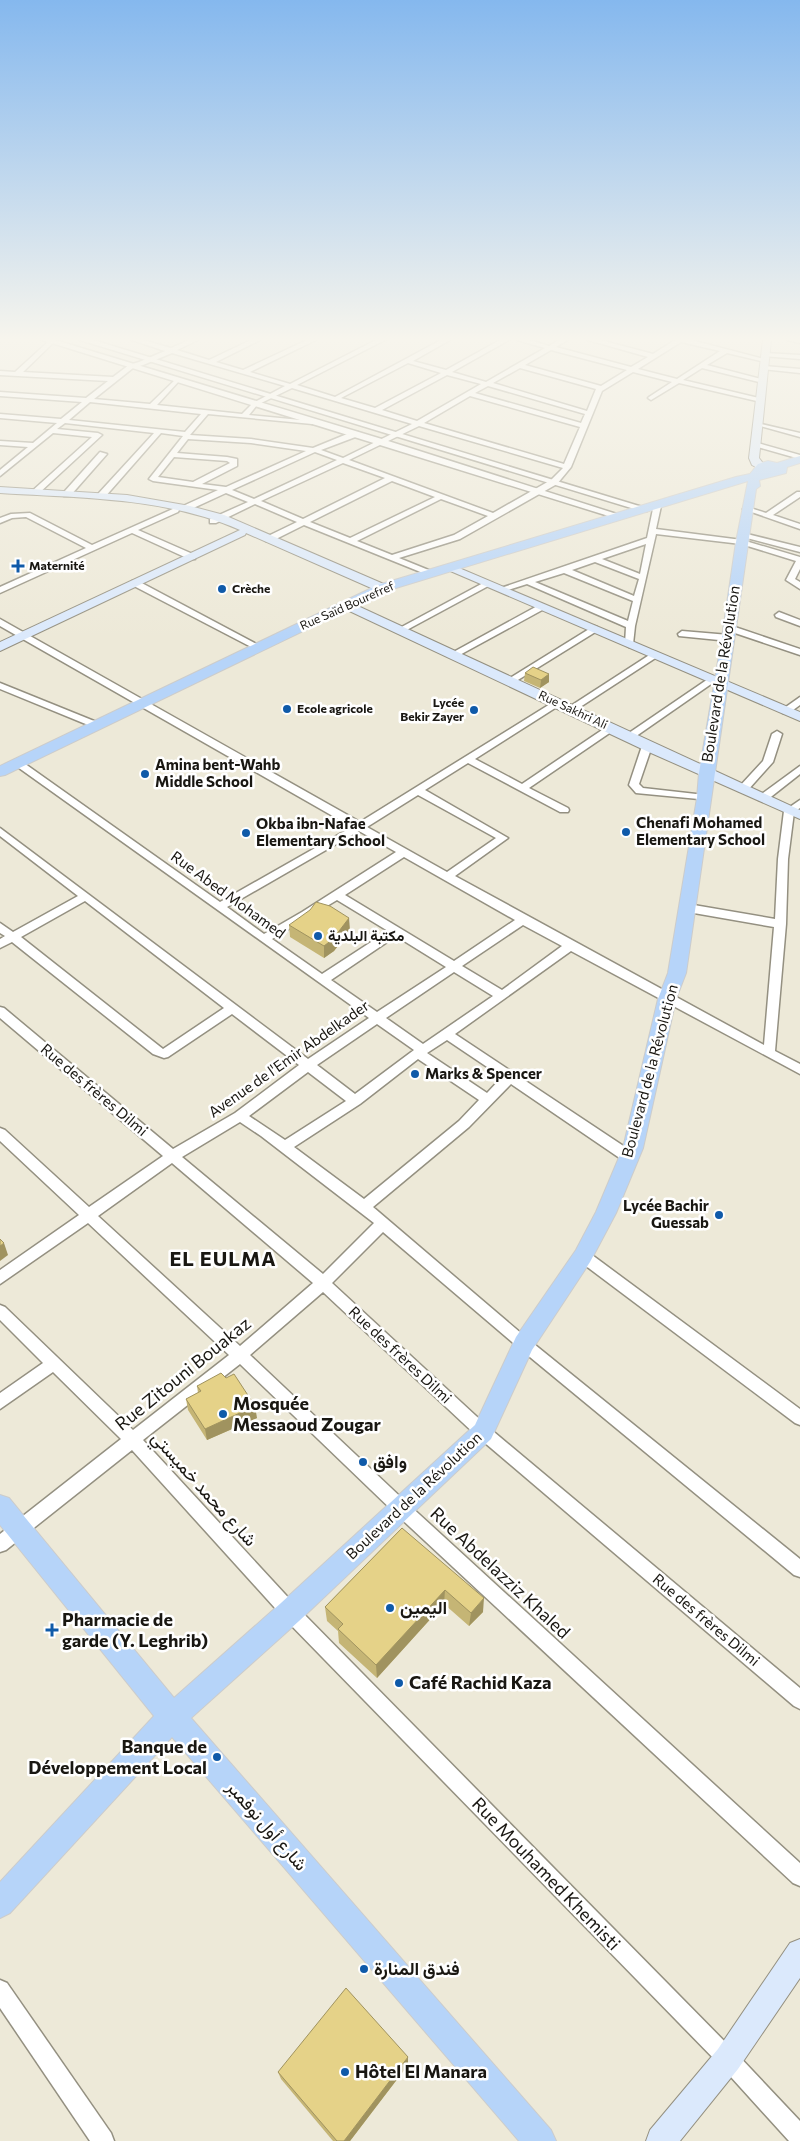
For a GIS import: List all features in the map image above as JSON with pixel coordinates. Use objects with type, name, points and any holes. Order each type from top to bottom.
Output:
[{"type":"main road","points":[[758,440],[754,460],[765,473]]},
{"type":"main road","points":[[765,473],[800,458]]},
{"type":"main road","points":[[765,473],[800,464]]},
{"type":"main road","name":"Rue Saïd Bourefref","points":[[0,772],[17,762],[378,590],[428,573],[452,568],[618,516],[765,473]]},
{"type":"main road","name":"Boulevard de la Révolution","points":[[0,1903],[172,1717],[290,1612],[483,1432],[524,1344],[583,1256],[606,1213],[633,1148],[666,999],[677,973],[705,798],[716,681],[729,633],[747,509],[765,473]]},
{"type":"main road","points":[[0,490],[101,496],[151,501],[186,508],[269,539],[378,590]]},
{"type":"main road","points":[[0,496],[127,504],[174,510],[217,519],[241,534],[378,590]]},
{"type":"main road","points":[[0,647],[241,534]]},
{"type":"main road","points":[[452,568],[800,717]]},
{"type":"main road","name":"Rue Sakhri Ali","points":[[347,605],[706,773],[796,810]]},
{"type":"main road","name":"شارع أول نوفمبر","points":[[0,1506],[9,1536],[172,1717],[540,2141]]},
{"type":"main road","points":[[661,2141],[728,2060],[800,1953]]},
{"type":"street","points":[[0,474],[40,440]]},
{"type":"street","points":[[35,492],[94,440]]},
{"type":"street","points":[[101,496],[151,440]]},
{"type":"street","points":[[183,440],[153,479],[224,489],[428,573]]},
{"type":"street","points":[[239,440],[315,450],[344,459],[494,516]]},
{"type":"street","points":[[325,445],[328,440]]},
{"type":"street","points":[[186,508],[224,489],[339,440]]},
{"type":"street","points":[[375,440],[618,516]]},
{"type":"street","points":[[217,519],[386,440]]},
{"type":"street","points":[[418,440],[644,509]]},
{"type":"street","points":[[475,440],[566,467]]},
{"type":"street","points":[[392,558],[446,542],[554,482],[563,474],[577,440]]},
{"type":"street","points":[[0,443],[34,445]]},
{"type":"street","points":[[757,446],[800,458]]},
{"type":"street","points":[[67,494],[103,454]]},
{"type":"street","points":[[171,455],[234,461],[234,464],[194,486]]},
{"type":"street","points":[[0,464],[11,464]]},
{"type":"street","points":[[269,539],[392,478]]},
{"type":"street","points":[[768,515],[800,494]]},
{"type":"street","points":[[351,541],[440,497]]},
{"type":"street","points":[[629,644],[631,626],[643,578],[657,506]]},
{"type":"street","points":[[747,509],[800,527]]},
{"type":"street","points":[[0,590],[174,510]]},
{"type":"street","points":[[0,521],[12,516],[27,515],[92,548]]},
{"type":"street","points":[[132,530],[192,557]]},
{"type":"street","points":[[502,589],[564,570],[651,536],[744,538],[800,550]]},
{"type":"street","points":[[744,538],[800,560],[790,580],[792,583],[800,586]]},
{"type":"street","points":[[594,559],[643,578]]},
{"type":"street","points":[[564,570],[637,600]]},
{"type":"street","points":[[529,582],[631,626]]},
{"type":"street","points":[[135,584],[258,647]]},
{"type":"street","points":[[400,630],[488,584]]},
{"type":"street","points":[[453,655],[541,607]]},
{"type":"street","points":[[779,615],[800,624]]},
{"type":"street","points":[[0,622],[405,851],[523,920],[800,1070]]},
{"type":"street","points":[[510,681],[594,629]]},
{"type":"street","points":[[682,634],[751,634],[798,648]]},
{"type":"street","points":[[219,907],[361,826],[469,760],[654,655]]},
{"type":"street","points":[[629,737],[716,681]]},
{"type":"street","points":[[0,686],[96,725]]},
{"type":"street","points":[[786,711],[800,700]]},
{"type":"street","points":[[522,788],[611,728]]},
{"type":"street","points":[[742,789],[768,762],[777,734]]},
{"type":"street","points":[[647,746],[634,785],[640,791],[705,798]]},
{"type":"street","points":[[469,760],[564,810]]},
{"type":"street","name":"Rue Abed Mohamed","points":[[17,762],[486,1099]]},
{"type":"street","points":[[763,798],[800,769]]},
{"type":"street","points":[[418,791],[503,838],[448,876]]},
{"type":"street","points":[[769,1054],[780,924],[783,859],[796,810]]},
{"type":"street","points":[[0,832],[308,1065],[354,1102]]},
{"type":"street","points":[[264,940],[405,851]]},
{"type":"street","points":[[337,895],[502,996]]},
{"type":"street","points":[[0,944],[86,896]]},
{"type":"street","points":[[688,908],[780,924]]},
{"type":"street","name":"Avenue de l'Emir Abdelkader","points":[[0,1278],[172,1156],[240,1116],[375,1018],[523,920]]},
{"type":"street","points":[[0,926],[157,1051],[164,1054],[232,1008]]},
{"type":"street","points":[[322,980],[397,930]]},
{"type":"street","points":[[284,1147],[354,1102],[571,945]]},
{"type":"street","name":"Rue des frères Dilmi","points":[[0,1011],[323,1283],[483,1432],[800,1700]]},
{"type":"street","points":[[447,1034],[629,1157]]},
{"type":"street","points":[[364,1207],[464,1124],[486,1099],[510,1077]]},
{"type":"street","points":[[240,1116],[266,1133],[364,1207],[524,1344],[800,1569]]},
{"type":"street","name":"Rue Abdelazziz Khaled","points":[[0,1133],[240,1355],[402,1509],[800,1876]]},
{"type":"street","name":"Rue Zitouni Bouakaz","points":[[9,1536],[240,1355],[323,1283],[382,1224]]},
{"type":"street","points":[[583,1256],[800,1418]]},
{"type":"street","name":"شارع محمد خميستي","points":[[0,1311],[132,1439],[290,1612]]},
{"type":"street","points":[[0,1402],[55,1363]]},
{"type":"street","name":"Rue Mouhamed Khemisti","points":[[290,1612],[728,2060],[800,2137]]},
{"type":"street","points":[[0,1990],[103,2141]]},
{"type":"building","points":[[533,667],[549,674],[541,680],[525,673]]},
{"type":"building","points":[[316,902],[330,906],[349,918],[333,939],[324,946],[289,925],[310,910]]},
{"type":"building","name":"Mosquée Messaoud Zougar","points":[[221,1373],[226,1378],[234,1374],[255,1406],[205,1429],[186,1399],[201,1391],[197,1386]]},
{"type":"building","name":"اليمين","points":[[402,1528],[484,1598],[471,1613],[445,1590],[376,1665],[338,1629],[343,1624],[325,1607]]},
{"type":"building","name":"Hôtel El Manara","points":[[346,1988],[408,2057],[344,2141],[337,2141],[278,2072]]},
{"type":"place","name":"Maternité","points":[[18,566]]},
{"type":"place","name":"Crèche","points":[[222,589]]},
{"type":"place","name":"Ecole agricole","points":[[287,709]]},
{"type":"place","name":"Lycée Bekir Zayer","points":[[474,710]]},
{"type":"place","name":"Amina bent-Wahb Middle School","points":[[145,774]]},
{"type":"place","name":"Chenafi Mohamed Elementary School","points":[[626,832]]},
{"type":"place","name":"Okba ibn-Nafae Elementary School","points":[[246,833]]},
{"type":"place","name":"مكتبة البلدية","points":[[318,936]]},
{"type":"place","name":"Marks & Spencer","points":[[415,1074]]},
{"type":"place","name":"Lycée Bachir Guessab","points":[[719,1215]]},
{"type":"place","name":"Mosquée Messaoud Zougar","points":[[223,1414]]},
{"type":"place","name":"وافق","points":[[363,1462]]},
{"type":"place","name":"اليمين","points":[[390,1608]]},
{"type":"place","name":"Pharmacie de garde (Y. Leghrib)","points":[[52,1630]]},
{"type":"place","name":"Café Rachid Kaza","points":[[399,1683]]},
{"type":"place","name":"Banque de Développement Local","points":[[217,1757]]},
{"type":"place","name":"فندق المنارة","points":[[364,1969]]},
{"type":"place","name":"Hôtel El Manara","points":[[345,2072]]},
{"type":"district","name":"EL EULMA","points":[[223,1259]]}]
